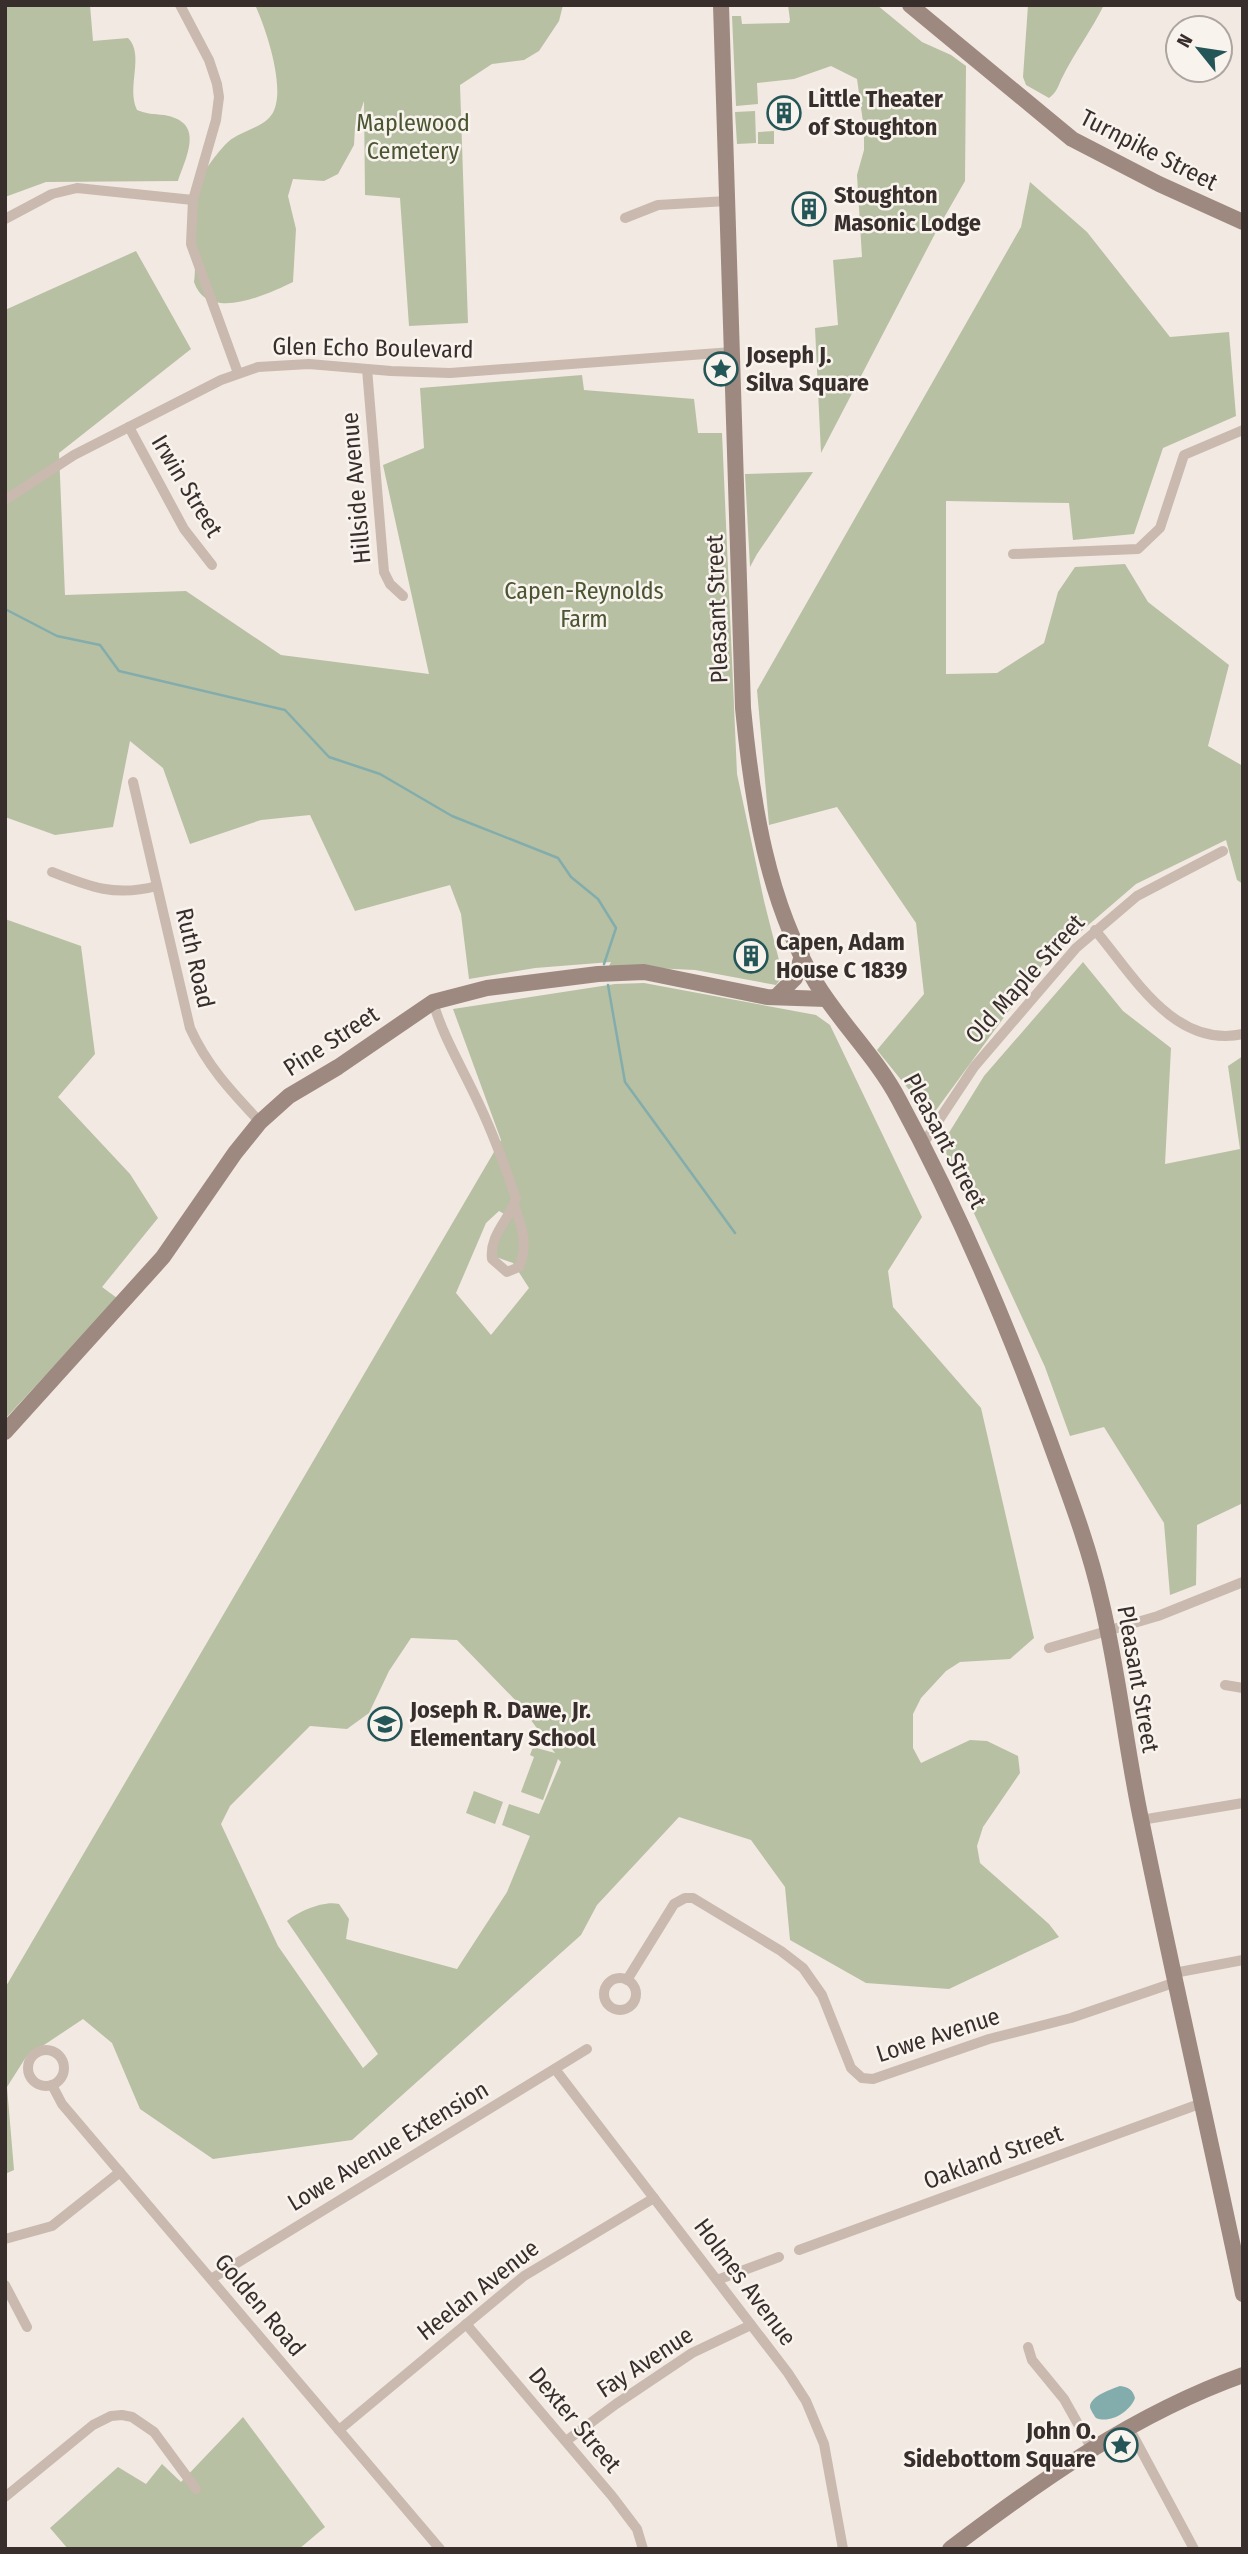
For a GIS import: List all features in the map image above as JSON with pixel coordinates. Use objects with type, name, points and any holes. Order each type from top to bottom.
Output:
[{"type":"main road","name":"Pleasant Street","points":[[721,5],[743,708],[767,858],[782,907],[802,956],[826,999],[893,1088],[963,1226],[1010,1336],[1089,1553],[1108,1630],[1141,1819],[1243,2294]]},
{"type":"main road","name":"Turnpike Street","points":[[910,5],[1072,139],[1150,180],[1243,222]]},
{"type":"main road","points":[[776,997],[787,989],[795,978],[802,956]]},
{"type":"main road","name":"Pine Street","points":[[5,1432],[163,1257],[235,1153],[260,1122],[289,1096],[338,1067],[433,1002],[487,988],[634,972],[668,975],[740,992],[826,999]]},
{"type":"main road","points":[[950,2549],[1051,2475],[1128,2426],[1185,2398],[1243,2375]]},
{"type":"street","points":[[180,5],[209,60],[219,97],[216,120],[193,200],[190,232],[194,254],[239,373]]},
{"type":"street","points":[[5,219],[52,194],[77,188],[193,200]]},
{"type":"street","points":[[625,218],[658,205],[727,201]]},
{"type":"street","name":"Glen Echo Boulevard","points":[[5,500],[64,461],[239,373],[258,367],[295,364],[415,373],[464,373],[732,352]]},
{"type":"street","name":"Hillside Avenue","points":[[367,369],[384,572],[390,584],[403,596]]},
{"type":"street","name":"Irwin Street","points":[[129,427],[184,529],[212,565]]},
{"type":"street","points":[[1013,554],[1138,549],[1160,528],[1184,455],[1243,430]]},
{"type":"street","name":"Ruth Road","points":[[134,782],[190,1028],[210,1066],[260,1122]]},
{"type":"street","name":"Old Maple Street","points":[[923,1144],[974,1067],[1059,965],[1137,896],[1223,851]]},
{"type":"street","points":[[52,872],[102,890],[139,891],[157,886]]},
{"type":"street","points":[[1096,930],[1160,1007],[1178,1022],[1207,1035],[1243,1034]]},
{"type":"street","points":[[433,1002],[438,1021],[499,1151],[516,1199],[497,1231],[491,1252],[492,1259],[507,1272],[519,1267],[524,1251],[519,1216],[514,1206]]},
{"type":"street","points":[[1049,1648],[1158,1616],[1243,1582]]},
{"type":"street","points":[[1226,1685],[1243,1688]]},
{"type":"street","points":[[1141,1819],[1243,1803]]},
{"type":"street","name":"Lowe Avenue","points":[[627,1980],[674,1904],[685,1898],[694,1898],[781,1951],[803,1968],[822,1995],[851,2068],[862,2078],[873,2079],[989,2039],[1071,2018],[1175,1978],[1243,1960]]},
{"type":"street","name":"Lowe Avenue Extension","points":[[211,2279],[587,2049]]},
{"type":"street","name":"Holmes Avenue","points":[[555,2069],[788,2373],[806,2401],[824,2444],[844,2549]]},
{"type":"street","name":"Golden Road","points":[[52,2085],[58,2098],[440,2549]]},
{"type":"street","name":"Oakland Street","points":[[799,2250],[1202,2103]]},
{"type":"street","points":[[5,2239],[52,2225],[120,2172]]},
{"type":"street","name":"Heelan Avenue","points":[[339,2430],[524,2276],[654,2198]]},
{"type":"street","points":[[717,2280],[779,2257]]},
{"type":"street","points":[[5,2285],[27,2327]]},
{"type":"street","name":"Dexter Street","points":[[466,2324],[625,2512],[637,2529],[643,2549]]},
{"type":"street","name":"Fay Avenue","points":[[566,2441],[692,2353],[751,2325]]},
{"type":"street","points":[[1028,2347],[1032,2360],[1064,2399],[1093,2449]]},
{"type":"street","points":[[5,2497],[93,2425],[111,2416],[122,2415],[132,2417],[154,2432],[196,2489]]},
{"type":"street","points":[[1128,2426],[1194,2549]]},
{"type":"green space","points":[[5,5],[90,5],[93,41],[128,38],[135,53],[133,91],[137,110],[177,119],[189,132],[188,151],[178,181],[46,182],[5,197]]},
{"type":"green space","name":"Maplewood Cemetery","points":[[255,5],[563,5],[559,21],[539,51],[524,60],[492,64],[460,85],[468,323],[409,326],[400,198],[365,195],[364,101],[355,127],[354,145],[338,174],[324,181],[293,179],[288,196],[296,229],[293,282],[239,302],[212,301],[201,294],[194,282],[194,203],[199,181],[228,142],[265,122],[275,108],[277,80],[274,63]]},
{"type":"green space","points":[[788,5],[877,5],[922,42],[951,55],[966,66],[965,181],[821,453],[815,328],[838,325],[833,260],[862,257],[857,175],[864,150],[864,129],[857,79],[831,66],[794,79],[757,83],[758,104],[736,106],[732,16],[741,16],[742,24],[789,23]]},
{"type":"green space","points":[[1028,5],[1104,5],[1049,98],[1026,85],[1023,77]]},
{"type":"green space","points":[[755,111],[756,143],[737,144],[735,112]]},
{"type":"green space","points":[[774,131],[774,144],[758,144],[758,132]]},
{"type":"green space","points":[[1030,182],[1087,232],[1170,337],[1229,332],[1236,416],[1163,448],[1134,534],[1073,540],[1069,503],[946,501],[946,674],[997,673],[1044,643],[1058,592],[1075,567],[1125,564],[1148,602],[1229,665],[1208,746],[1243,766],[1243,884],[1237,880],[1226,840],[1136,884],[1043,964],[931,1117],[877,1050],[924,994],[916,923],[837,807],[769,825],[757,690],[1021,227]]},
{"type":"green space","name":"Capen-Reynolds Farm","points":[[136,251],[191,349],[59,453],[65,595],[186,591],[281,655],[429,674],[383,465],[424,448],[420,388],[582,375],[584,390],[694,399],[698,433],[722,433],[737,774],[783,976],[776,985],[695,970],[609,966],[611,962],[535,968],[469,979],[461,914],[450,885],[355,911],[310,815],[261,820],[190,844],[163,768],[130,741],[113,827],[55,835],[5,817],[5,310]]},
{"type":"green space","points":[[813,472],[757,554],[750,567],[745,474]]},
{"type":"green space","points":[[5,919],[81,946],[95,1054],[58,1097],[130,1174],[158,1218],[102,1287],[117,1298],[5,1419]]},
{"type":"green space","points":[[1083,962],[1123,1011],[1171,1048],[1165,1164],[1240,1149],[1228,1066],[1243,1056],[1243,1503],[1197,1525],[1196,1585],[1170,1595],[1164,1523],[1104,1427],[1070,1436],[1045,1367],[942,1144],[984,1076]]},
{"type":"green space","points":[[644,983],[816,1015],[830,1025],[922,1217],[888,1271],[893,1307],[981,1408],[1034,1638],[1010,1659],[960,1662],[946,1671],[921,1698],[913,1714],[913,1748],[921,1763],[970,1740],[987,1741],[1018,1756],[1020,1773],[983,1827],[977,1846],[980,1863],[1049,1924],[1059,1937],[949,1989],[866,1983],[790,1940],[785,1887],[751,1840],[679,1817],[597,1905],[581,1935],[352,2140],[213,2159],[140,2109],[112,2043],[83,2019],[26,2057],[7,2087],[14,2170],[5,2174],[5,1988],[501,1140],[453,1009],[615,984]],"holes":[[[499,1211],[506,1215],[497,1241],[496,1257],[513,1263],[529,1288],[491,1335],[456,1293],[486,1223]],[[411,1638],[457,1640],[520,1705],[555,1753],[533,1747],[530,1755],[534,1757],[521,1792],[543,1800],[558,1759],[561,1762],[539,1814],[509,1804],[502,1825],[530,1836],[507,1892],[457,1969],[346,1939],[349,1919],[339,1904],[312,1907],[287,1921],[378,2054],[363,2068],[278,1946],[221,1824],[230,1806],[310,1726],[347,1729],[369,1713],[389,1671]]]},
{"type":"green space","points":[[474,1791],[503,1802],[495,1824],[466,1813]]},
{"type":"green space","points":[[243,2417],[325,2527],[299,2549],[68,2549],[50,2528],[118,2467],[146,2484],[162,2464],[181,2482]]},
{"type":"water","points":[[1120,2386],[1132,2391],[1135,2398],[1129,2408],[1113,2418],[1096,2418],[1090,2407],[1091,2403],[1102,2393]]},
{"type":"waterway","points":[[5,609],[57,636],[100,645],[119,671],[285,710],[329,757],[380,774],[452,816],[558,858],[571,877],[598,899],[616,928],[604,964]]},
{"type":"waterway","points":[[608,985],[625,1082],[735,1233]]},
{"type":"place","name":"Little Theater of Stoughton","points":[[784,113]]},
{"type":"place","name":"Stoughton Masonic Lodge","points":[[809,209]]},
{"type":"place","name":"Joseph J. Silva Square","points":[[721,369]]},
{"type":"place","name":"Capen, Adam House C 1839","points":[[751,956]]},
{"type":"place","name":"Joseph R. Dawe, Jr. Elementary School","points":[[385,1724]]},
{"type":"place","name":"John O. Sidebottom Square","points":[[1121,2445]]}]
